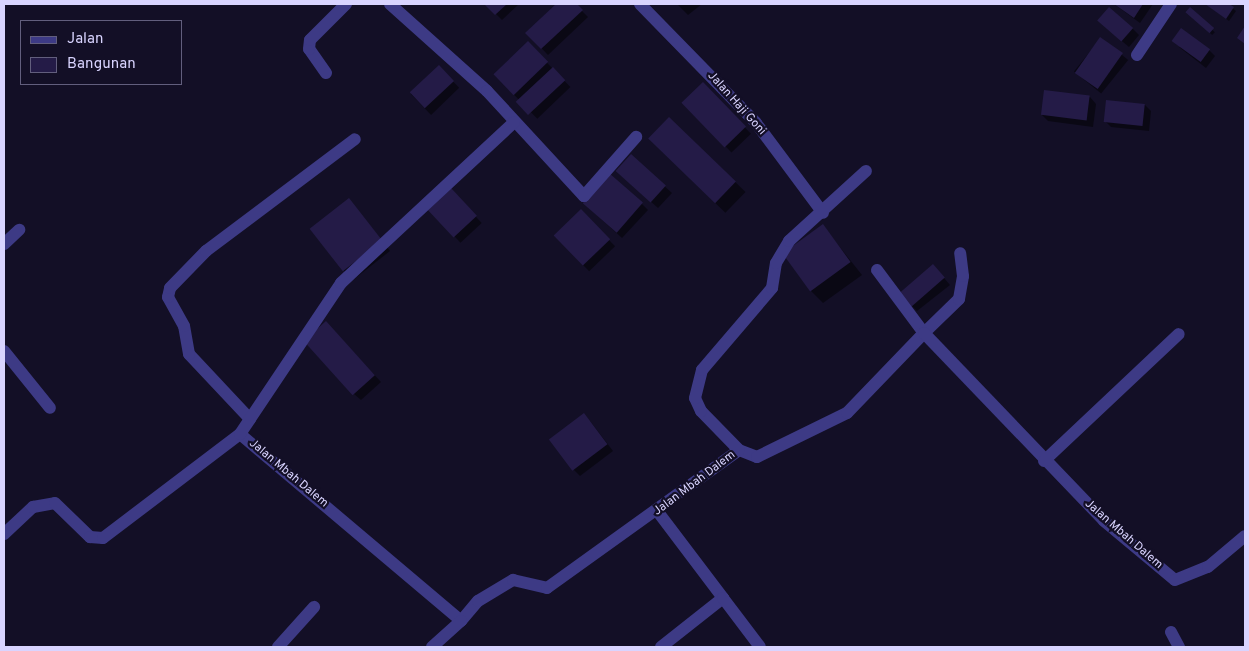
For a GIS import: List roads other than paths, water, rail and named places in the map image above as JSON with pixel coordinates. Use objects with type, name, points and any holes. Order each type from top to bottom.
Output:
[{"type":"street","points":[[326,72],[309,49],[310,40],[346,4]]},
{"type":"street","points":[[390,4],[432,38],[584,196],[636,137]]},
{"type":"street","name":"Jalan Haji Goni","points":[[640,4],[756,123],[823,212]]},
{"type":"street","points":[[1137,56],[1171,4]]},
{"type":"street","points":[[4,534],[33,507],[55,504],[90,537],[103,538],[240,434],[341,282],[514,122]]},
{"type":"street","points":[[250,420],[188,354],[184,326],[168,297],[170,288],[206,251],[355,139]]},
{"type":"street","points":[[739,450],[701,411],[695,398],[702,370],[772,288],[776,263],[789,241],[866,171]]},
{"type":"street","points":[[4,244],[19,230]]},
{"type":"street","points":[[877,270],[924,333],[959,299],[963,276],[960,253]]},
{"type":"street","name":"Jalan Mbah Dalem","points":[[240,434],[461,621],[478,601],[513,580],[547,588],[658,512],[739,450],[757,457],[847,413],[924,333],[1044,461],[1104,521],[1175,580],[1208,568],[1245,536]]},
{"type":"street","points":[[1044,461],[1179,334]]},
{"type":"street","points":[[4,351],[50,408]]},
{"type":"street","points":[[658,512],[760,647]]},
{"type":"street","points":[[662,647],[722,598]]},
{"type":"street","points":[[278,647],[314,607]]},
{"type":"street","points":[[432,647],[461,621]]},
{"type":"street","points":[[1171,632],[1179,647]]}]
